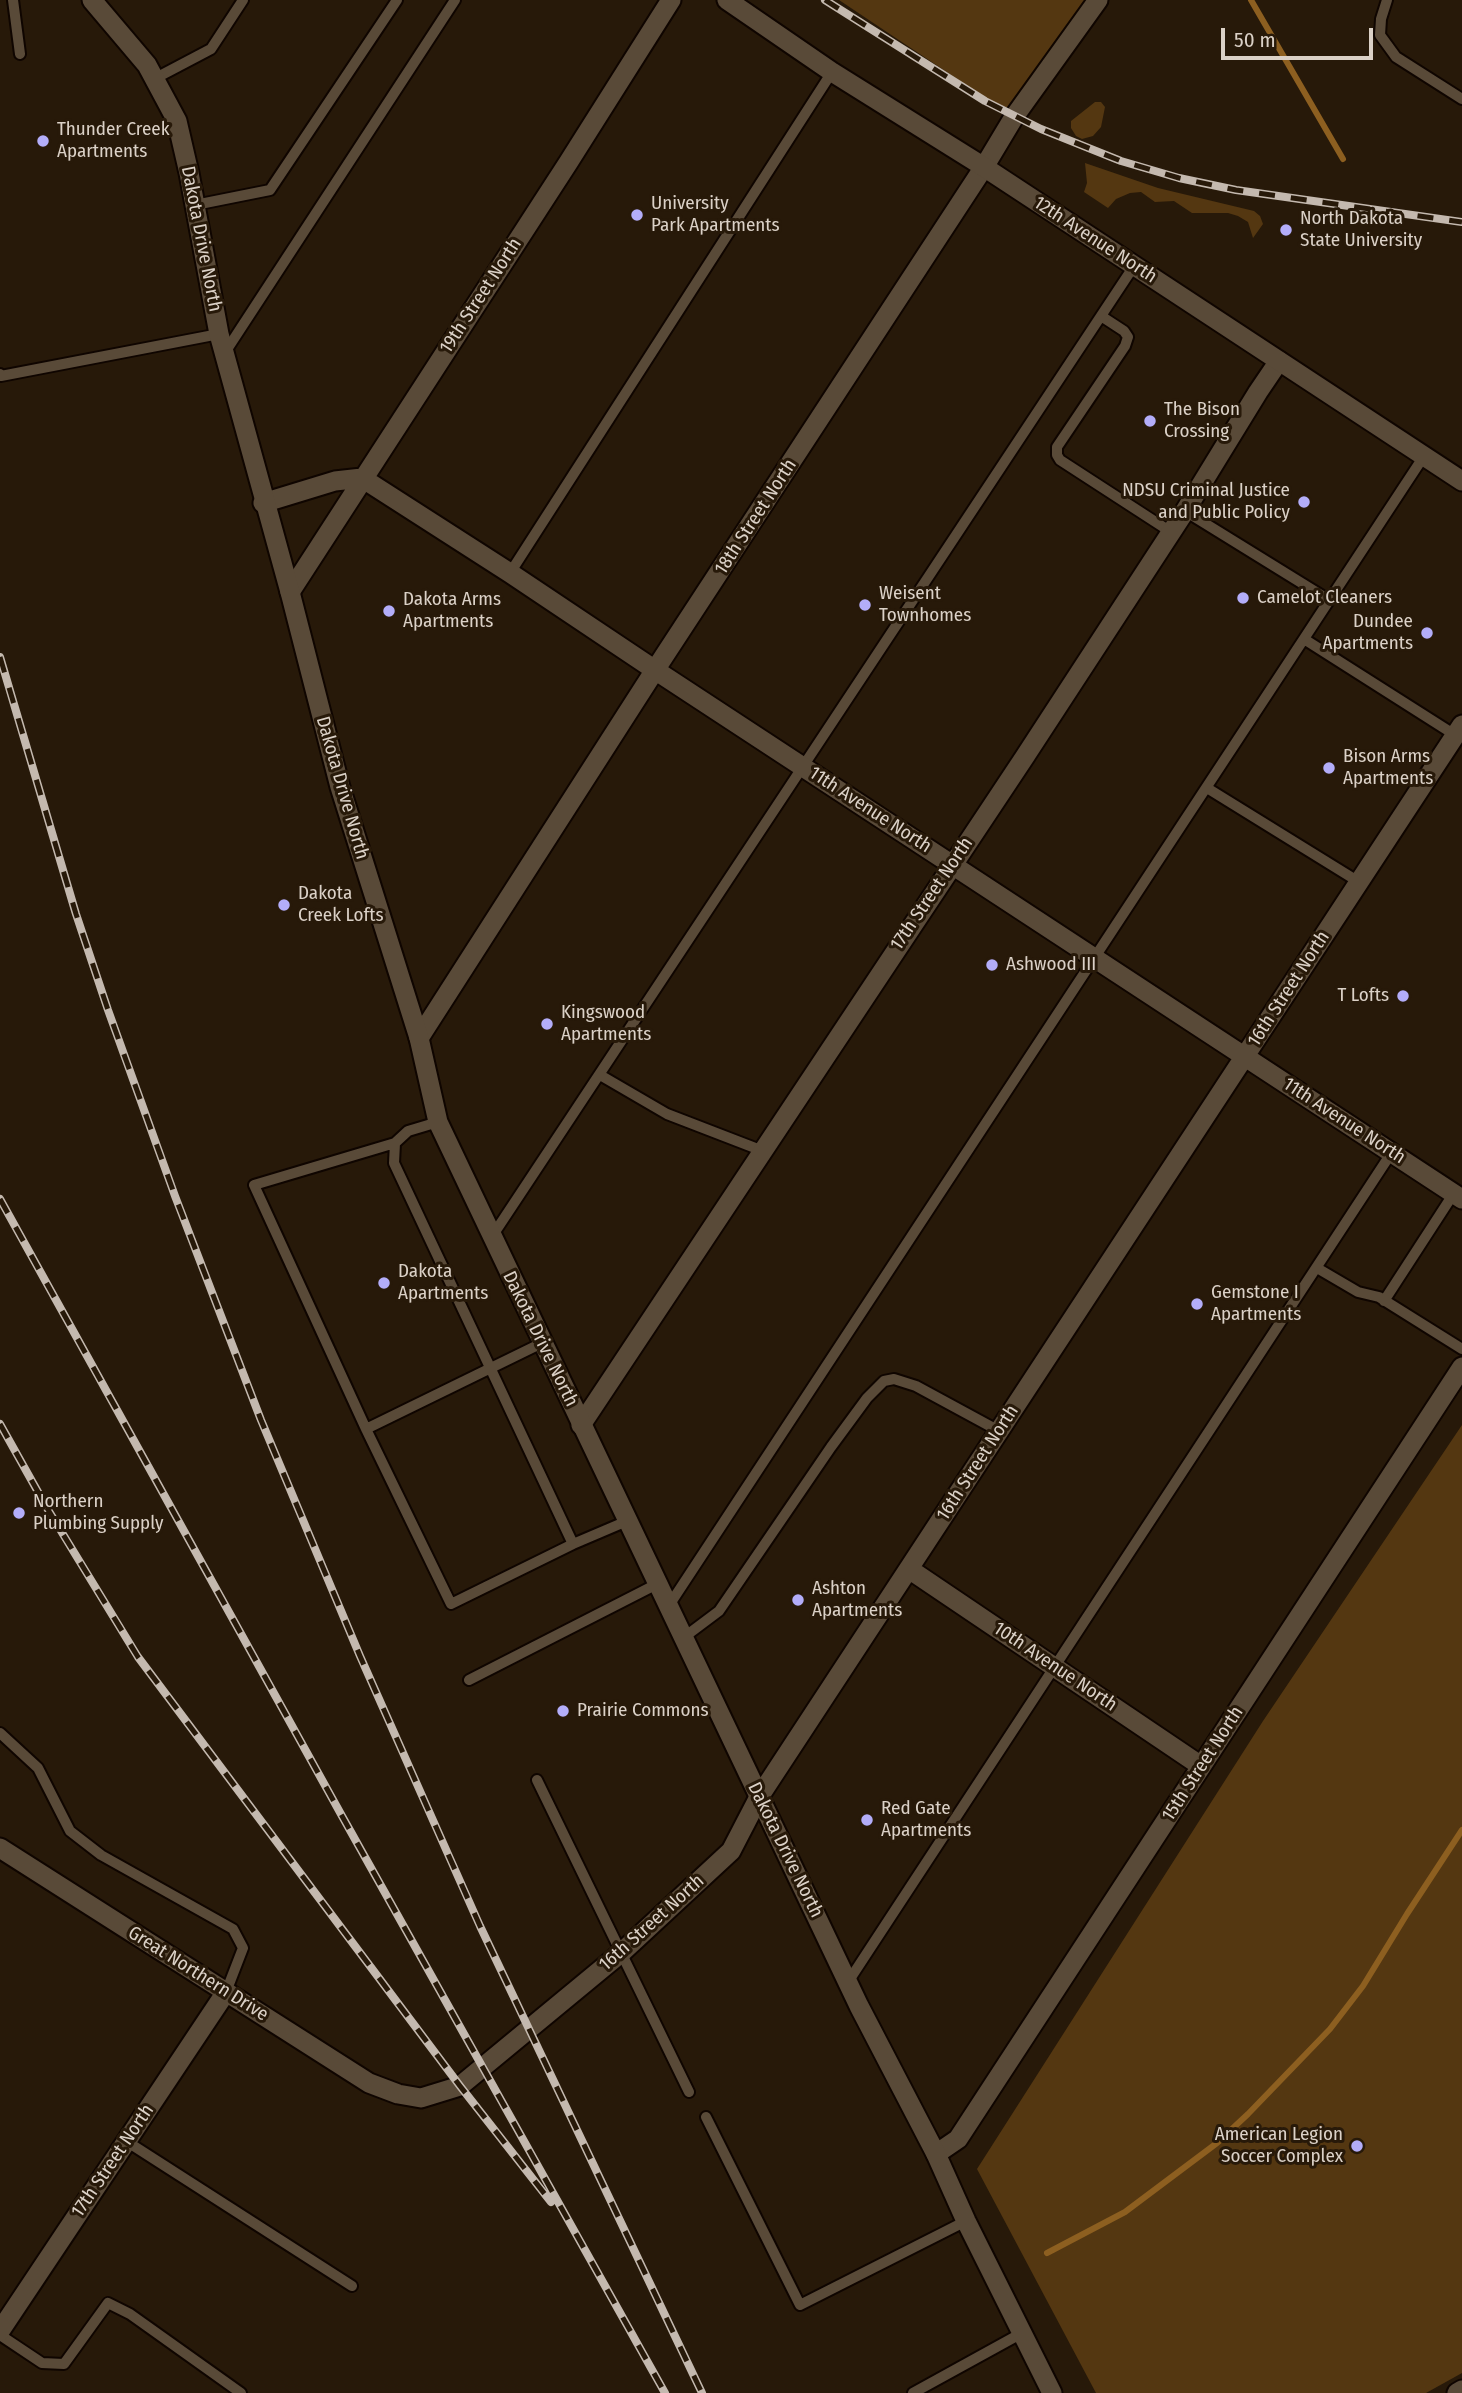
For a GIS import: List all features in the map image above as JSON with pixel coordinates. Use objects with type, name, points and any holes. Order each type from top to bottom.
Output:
[{"type":"street","name":"Dakota Drive North","points":[[92,0],[147,65],[177,121],[224,355],[351,824],[419,1038],[438,1122],[848,1982],[936,2154],[966,2221],[1052,2393]]},
{"type":"street","name":"19th Street North","points":[[289,592],[671,0]]},
{"type":"street","name":"12th Avenue North","points":[[727,0],[832,72],[984,167],[1462,481]]},
{"type":"street","name":"18th Street North","points":[[419,1038],[1014,117],[1098,0]]},
{"type":"street","name":"17th Street North","points":[[581,1425],[1171,532],[1279,362]]},
{"type":"street","points":[[263,503],[335,481],[362,478]]},
{"type":"street","name":"11th Avenue North","points":[[362,478],[1458,1196]]},
{"type":"street","name":"16th Street North","points":[[398,2094],[421,2098],[460,2086],[621,1953],[732,1851],[759,1797],[1459,730]]},
{"type":"street","name":"15th Street North","points":[[936,2154],[958,2138],[1462,1367]]},
{"type":"street","name":"10th Avenue North","points":[[909,1569],[1201,1766]]},
{"type":"street","name":"Great Northern Drive","points":[[0,1848],[369,2082],[398,2094]]},
{"type":"street","name":"17th Street North","points":[[0,2333],[226,1992]]},
{"type":"street","points":[[1457,2393],[1462,2390]]},
{"type":"lane","points":[[13,0],[20,54]]},
{"type":"lane","points":[[154,79],[211,49],[243,0]]},
{"type":"lane","points":[[195,205],[270,190],[397,0]]},
{"type":"lane","points":[[1387,0],[1381,19],[1380,35],[1396,57],[1462,99]]},
{"type":"lane","points":[[224,355],[449,3]]},
{"type":"lane","points":[[510,573],[832,72]]},
{"type":"lane","points":[[491,1238],[1134,266]]},
{"type":"lane","points":[[1101,316],[1124,331],[1128,337],[1125,346],[1057,447],[1057,454],[1060,460],[1171,532]]},
{"type":"lane","points":[[0,374],[1,376],[219,334]]},
{"type":"lane","points":[[668,1607],[1424,456]]},
{"type":"lane","points":[[1185,510],[1329,600]]},
{"type":"lane","points":[[1304,639],[1459,730]]},
{"type":"lane","points":[[1207,788],[1359,882]]},
{"type":"lane","points":[[600,1076],[667,1114],[763,1151]]},
{"type":"lane","points":[[438,1122],[408,1131],[395,1143],[254,1185],[366,1429],[450,1604],[573,1544],[627,1521]]},
{"type":"lane","points":[[395,1143],[394,1163],[573,1544]]},
{"type":"lane","points":[[848,1982],[1392,1152]]},
{"type":"lane","points":[[1384,1301],[1458,1196]]},
{"type":"lane","points":[[1317,1268],[1358,1292],[1384,1301],[1462,1349]]},
{"type":"lane","points":[[366,1429],[542,1343]]},
{"type":"lane","points":[[683,1638],[719,1611],[831,1447],[867,1398],[884,1381],[894,1379],[916,1386],[999,1432]]},
{"type":"lane","points":[[468,1680],[657,1584]]},
{"type":"lane","points":[[0,1732],[38,1768],[70,1831],[101,1855],[233,1929],[243,1948],[226,1992]]},
{"type":"lane","points":[[537,1780],[689,2092]]},
{"type":"lane","points":[[706,2117],[800,2305],[966,2221]]},
{"type":"lane","points":[[127,2141],[352,2286]]},
{"type":"lane","points":[[0,2333],[42,2363],[65,2364],[108,2303],[130,2314],[241,2393]]},
{"type":"lane","points":[[913,2393],[1022,2333]]},
{"type":"shaded area","points":[[839,0],[1098,0],[1014,117]]},
{"type":"shaded area","points":[[1095,102],[1101,102],[1105,107],[1101,127],[1093,136],[1082,139],[1076,136],[1071,128],[1071,121]]},
{"type":"shaded area","points":[[1085,163],[1158,188],[1254,211],[1263,224],[1253,238],[1248,222],[1238,216],[1228,213],[1192,213],[1174,201],[1155,202],[1141,192],[1116,199],[1108,208],[1084,192],[1087,183]]},
{"type":"shaded area","points":[[1462,1425],[1462,2373],[1426,2393],[1096,2393],[977,2169],[1263,1721]]},
{"type":"waterway","points":[[1251,0],[1343,159]]},
{"type":"waterway","points":[[1047,2253],[1125,2212],[1217,2143],[1248,2114],[1330,2029],[1363,1986],[1462,1830]]},
{"type":"railway","points":[[825,0],[985,101],[1041,129],[1121,161],[1179,178],[1236,190],[1462,222]]},
{"type":"railway","points":[[0,657],[76,914],[108,1010],[175,1196],[261,1420],[360,1656],[480,1926],[702,2393]]},
{"type":"railway","points":[[0,1199],[665,2393]]},
{"type":"railway","points":[[0,1424],[47,1508],[138,1657],[460,2086],[551,2202]]},
{"type":"place","name":"Thunder Creek Apartments","points":[[43,141]]},
{"type":"place","name":"University Park Apartments","points":[[637,215]]},
{"type":"place","name":"North Dakota State University","points":[[1286,230]]},
{"type":"place","name":"The Bison Crossing","points":[[1150,421]]},
{"type":"place","name":"NDSU Criminal Justice and Public Policy","points":[[1304,502]]},
{"type":"place","name":"Camelot Cleaners","points":[[1243,598]]},
{"type":"place","name":"Weisent Townhomes","points":[[865,605]]},
{"type":"place","name":"Dakota Arms Apartments","points":[[389,611]]},
{"type":"place","name":"Dundee Apartments","points":[[1427,633]]},
{"type":"place","name":"Bison Arms Apartments","points":[[1329,768]]},
{"type":"place","name":"Dakota Creek Lofts","points":[[284,905]]},
{"type":"place","name":"Ashwood III","points":[[992,965]]},
{"type":"place","name":"T Lofts","points":[[1403,996]]},
{"type":"place","name":"Kingswood Apartments","points":[[547,1024]]},
{"type":"place","name":"Dakota Apartments","points":[[384,1283]]},
{"type":"place","name":"Gemstone I Apartments","points":[[1197,1304]]},
{"type":"place","name":"Northern Plumbing Supply","points":[[19,1513]]},
{"type":"place","name":"Ashton Apartments","points":[[798,1600]]},
{"type":"place","name":"Prairie Commons","points":[[563,1711]]},
{"type":"place","name":"Red Gate Apartments","points":[[867,1820]]},
{"type":"place","name":"American Legion Soccer Complex","points":[[1357,2146]]}]
